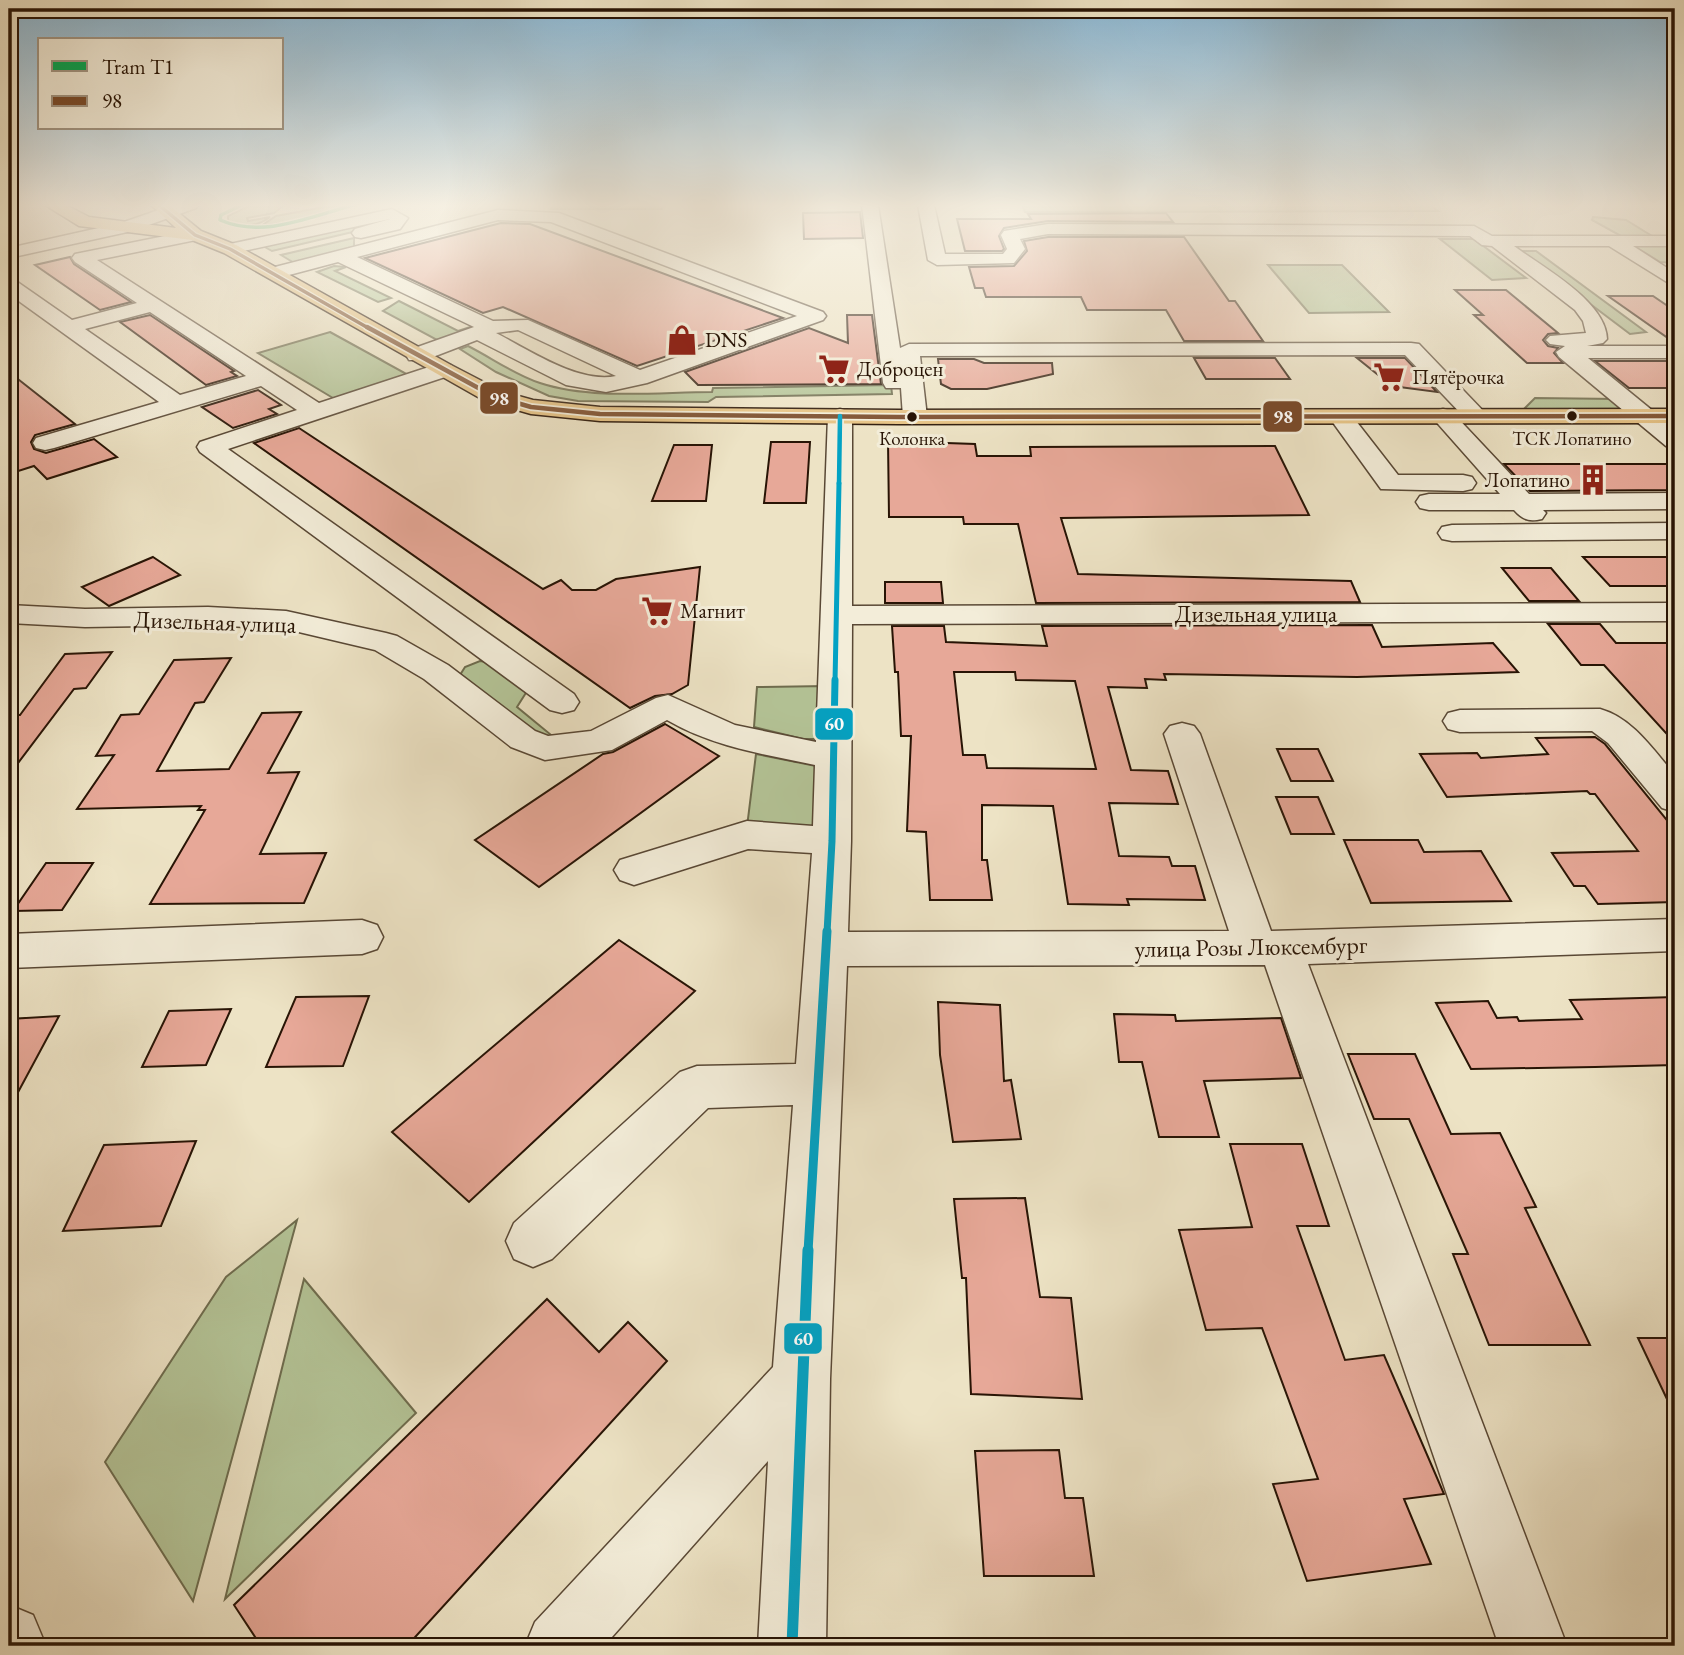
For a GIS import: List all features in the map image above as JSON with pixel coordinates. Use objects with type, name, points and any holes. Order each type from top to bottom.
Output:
[{"type":"main road","points":[[290,282],[493,396],[531,407],[600,414],[907,417],[1675,416]]},
{"type":"street","points":[[116,282],[316,412]]},
{"type":"street","points":[[391,282],[574,380],[606,385],[639,378],[816,316],[726,282]]},
{"type":"street","points":[[883,282],[907,417]]},
{"type":"street","points":[[1551,282],[1582,306],[1593,318],[1597,328],[1596,339],[1551,340],[1675,441]]},
{"type":"street","points":[[9,285],[177,404]]},
{"type":"street","points":[[68,327],[151,306]]},
{"type":"street","points":[[416,355],[485,330]]},
{"type":"street","points":[[907,417],[909,350],[1411,349],[1476,416]]},
{"type":"street","points":[[1567,352],[1675,352]]},
{"type":"street","points":[[443,370],[209,447],[562,702]]},
{"type":"street","points":[[45,443],[263,377]]},
{"type":"street","points":[[792,1646],[801,1379],[832,841],[840,416]]},
{"type":"street","points":[[1341,416],[1390,483],[1479,483]]},
{"type":"street","points":[[1443,416],[1548,531]]},
{"type":"street","points":[[1429,502],[1675,502]]},
{"type":"street","points":[[1452,533],[1675,531]]},
{"type":"street","name":"Дизельная улица","points":[[836,615],[1675,612]]},
{"type":"street","name":"Дизельная улица","points":[[9,614],[85,618],[208,617],[286,620],[386,643],[436,672],[523,739],[545,748],[599,742],[668,706],[705,727],[729,735],[832,757]]},
{"type":"street","points":[[1460,722],[1600,720],[1620,736],[1675,799]]},
{"type":"street","points":[[1182,734],[1269,948],[1533,1646]]},
{"type":"street","points":[[634,870],[747,835],[832,841]]},
{"type":"street","name":"улица Розы Люксембург","points":[[827,949],[1269,948],[1675,935]]},
{"type":"street","points":[[9,951],[362,937]]},
{"type":"street","points":[[533,1241],[697,1087],[816,1084]]},
{"type":"street","points":[[559,1646],[801,1379]]},
{"type":"street","points":[[9,1639],[12,1646]]},
{"type":"green space","points":[[338,282],[358,282],[391,298],[378,302]]},
{"type":"green space","points":[[1283,282],[1359,282],[1389,312],[1309,313]]},
{"type":"green space","points":[[1561,282],[1578,282],[1646,332],[1630,334]]},
{"type":"green space","points":[[399,301],[458,331],[473,326],[479,330],[437,340],[383,311]]},
{"type":"green space","points":[[330,332],[412,377],[338,401],[258,353]]},
{"type":"green space","points":[[468,346],[531,380],[581,392],[648,394],[712,392],[713,388],[891,385],[892,394],[716,397],[708,402],[578,401],[549,396],[496,372],[460,349]]},
{"type":"green space","points":[[1535,398],[1618,399],[1635,414],[1520,413]]},
{"type":"green space","points":[[480,661],[493,663],[529,688],[517,707],[556,739],[544,743],[460,675],[465,667]]},
{"type":"green space","points":[[826,686],[824,739],[803,739],[754,727],[757,687]]},
{"type":"green space","points":[[756,754],[821,767],[818,828],[747,827]]},
{"type":"green space","points":[[297,1220],[193,1601],[105,1462],[226,1277]]},
{"type":"green space","points":[[304,1279],[416,1413],[225,1599]]},
{"type":"building","points":[[60,282],[101,282],[131,302],[100,310]]},
{"type":"building","points":[[417,282],[687,282],[783,318],[637,366],[503,307],[483,313]]},
{"type":"building","points":[[973,282],[1216,282],[1229,301],[1235,301],[1263,341],[1184,341],[1166,310],[1087,310],[1081,297],[986,297],[983,288],[975,288]]},
{"type":"building","points":[[1455,290],[1506,290],[1558,333],[1548,334],[1543,340],[1548,346],[1558,348],[1554,353],[1563,363],[1527,363],[1474,315],[1483,315]]},
{"type":"building","points":[[1608,296],[1653,296],[1675,311],[1675,343]]},
{"type":"building","points":[[150,315],[234,371],[231,372],[237,376],[206,385],[120,322]]},
{"type":"building","points":[[847,315],[872,315],[881,384],[698,385],[685,372],[809,328],[848,343]]},
{"type":"building","points":[[1194,358],[1275,358],[1290,379],[1206,379]]},
{"type":"building","points":[[1357,358],[1405,358],[1437,392],[1392,386]]},
{"type":"building","points":[[938,359],[974,359],[984,363],[1052,363],[1053,374],[987,389],[951,389],[941,384]]},
{"type":"building","points":[[1595,361],[1675,361],[1675,388],[1629,388]]},
{"type":"building","points":[[9,372],[75,424],[35,435],[31,442],[34,449],[46,453],[94,439],[117,457],[47,479],[34,466],[9,474]]},
{"type":"building","points":[[258,390],[281,405],[269,409],[277,414],[233,428],[202,407]]},
{"type":"building","points":[[299,428],[543,589],[561,580],[572,590],[596,590],[616,579],[700,567],[688,685],[672,694],[655,696],[630,708],[254,443]]},
{"type":"building","points":[[888,441],[975,444],[977,456],[1031,456],[1030,447],[1275,446],[1309,515],[1061,518],[1078,574],[1351,581],[1360,602],[1036,603],[1018,524],[964,524],[963,517],[889,517]]},
{"type":"building","points":[[771,442],[810,442],[806,503],[764,503]]},
{"type":"building","points":[[674,445],[712,445],[706,501],[652,501]]},
{"type":"building","name":"Лопатино","points":[[1504,464],[1675,464],[1675,490],[1530,491]]},
{"type":"building","points":[[153,557],[180,575],[109,606],[82,587]]},
{"type":"building","points":[[1583,557],[1675,557],[1675,586],[1610,586]]},
{"type":"building","points":[[1502,568],[1551,568],[1579,601],[1529,601]]},
{"type":"building","points":[[885,582],[941,582],[943,603],[885,603]]},
{"type":"building","points":[[1548,624],[1600,624],[1616,643],[1675,643],[1675,743],[1604,665],[1581,665]]},
{"type":"building","points":[[1372,625],[1382,647],[1493,643],[1518,672],[1357,677],[1164,674],[1166,680],[1145,679],[1147,688],[1108,687],[1131,770],[1168,771],[1178,804],[1109,803],[1119,856],[1169,857],[1172,866],[1195,866],[1205,900],[1127,899],[1129,905],[1068,904],[1053,806],[982,805],[982,860],[987,860],[992,900],[930,900],[926,832],[907,831],[911,736],[901,736],[898,672],[895,672],[892,626],[944,626],[946,642],[1047,646],[1042,626]],"holes":[[[954,672],[1015,672],[1016,680],[1075,681],[1096,769],[987,768],[985,755],[963,755]]]},
{"type":"building","points":[[112,652],[86,688],[74,689],[9,775],[9,715],[20,715],[65,654]]},
{"type":"building","points":[[231,658],[204,702],[195,703],[157,771],[229,769],[262,713],[301,712],[268,773],[299,772],[260,854],[326,853],[304,903],[150,904],[205,810],[198,810],[201,806],[77,809],[114,755],[96,756],[121,715],[139,714],[174,660]]},
{"type":"building","points":[[665,724],[719,756],[539,887],[475,840],[603,754],[613,752]]},
{"type":"building","points":[[1595,737],[1605,744],[1675,830],[1675,902],[1598,904],[1585,886],[1574,886],[1552,853],[1638,851],[1595,794],[1587,791],[1447,797],[1420,754],[1477,753],[1481,758],[1548,754],[1536,738]]},
{"type":"building","points":[[1277,749],[1318,749],[1333,781],[1291,781]]},
{"type":"building","points":[[1276,797],[1318,797],[1334,834],[1291,834]]},
{"type":"building","points":[[1344,840],[1418,840],[1424,852],[1481,851],[1511,901],[1371,903]]},
{"type":"building","points":[[46,863],[93,863],[62,910],[13,911]]},
{"type":"building","points":[[619,940],[695,991],[469,1202],[392,1132]]},
{"type":"building","points":[[369,996],[343,1066],[266,1067],[296,997]]},
{"type":"building","points":[[1675,997],[1675,1065],[1471,1069],[1436,1003],[1488,1001],[1497,1018],[1517,1017],[1519,1021],[1582,1019],[1570,1000]]},
{"type":"building","points":[[938,1002],[1000,1005],[1004,1081],[1011,1080],[1021,1139],[953,1142],[940,1055]]},
{"type":"building","points":[[231,1009],[206,1065],[142,1067],[169,1011]]},
{"type":"building","points":[[1114,1014],[1175,1015],[1176,1021],[1281,1018],[1301,1078],[1204,1081],[1219,1137],[1159,1137],[1142,1062],[1119,1062]]},
{"type":"building","points":[[59,1016],[9,1109],[9,1019]]},
{"type":"building","points":[[1348,1054],[1415,1054],[1451,1134],[1500,1133],[1536,1207],[1525,1208],[1590,1345],[1489,1345],[1453,1254],[1468,1254],[1409,1119],[1374,1119]]},
{"type":"building","points":[[196,1141],[161,1226],[63,1231],[104,1145]]},
{"type":"building","points":[[1230,1144],[1302,1144],[1329,1226],[1297,1226],[1345,1360],[1384,1355],[1444,1494],[1404,1499],[1431,1564],[1307,1581],[1273,1484],[1318,1479],[1262,1328],[1206,1330],[1179,1230],[1252,1227]]},
{"type":"building","points":[[1025,1198],[1040,1297],[1071,1298],[1082,1399],[971,1394],[966,1278],[962,1278],[954,1199]]},
{"type":"building","points":[[547,1299],[599,1352],[628,1322],[667,1361],[407,1646],[261,1646],[234,1605]]},
{"type":"building","points":[[1638,1338],[1675,1338],[1675,1416]]},
{"type":"building","points":[[1059,1450],[1065,1498],[1083,1498],[1094,1576],[984,1576],[975,1451]]},
{"type":"transit line","name":"98","points":[[289,282],[493,396],[531,407],[600,414],[899,417],[1675,416]]},
{"type":"transit line","name":"60","points":[[792,1646],[801,1379],[832,841],[840,416]]},
{"type":"place","name":"DNS","points":[[682,340]]},
{"type":"place","name":"Доброцен","points":[[834,369]]},
{"type":"place","name":"Пятёрочка","points":[[1389,377]]},
{"type":"place","name":"ТСК Лопатино","points":[[1572,416]]},
{"type":"place","name":"Колонка","points":[[912,417]]},
{"type":"place","name":"Лопатино","points":[[1593,480]]},
{"type":"place","name":"Магнит","points":[[657,611]]}]
